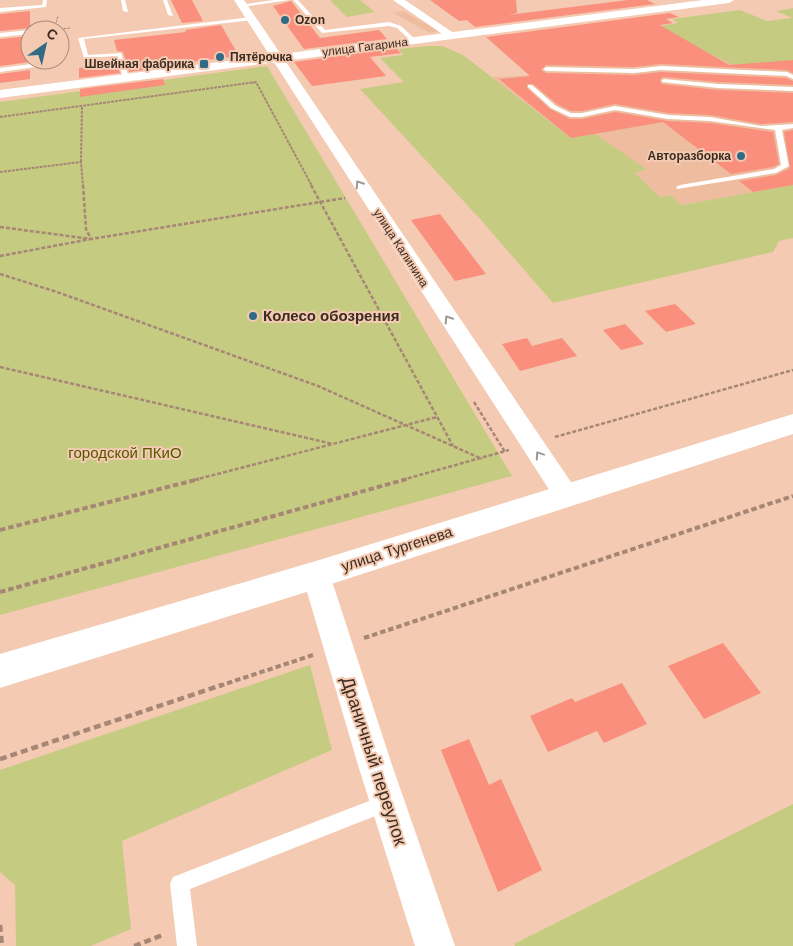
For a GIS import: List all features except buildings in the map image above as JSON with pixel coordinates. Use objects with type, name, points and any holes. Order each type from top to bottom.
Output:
[{"type":"street","points":[[398,0],[452,36]]},
{"type":"street","name":"улица Гагарина","points":[[0,94],[729,0]]},
{"type":"street","name":"улица Калинина","points":[[244,8],[566,495]]},
{"type":"street","name":"улица Тургенева","points":[[0,672],[316,575],[793,424]]},
{"type":"street","name":"Драничный переулок","points":[[316,575],[434,946]]},
{"type":"lane","points":[[0,10],[44,6],[45,0]]},
{"type":"lane","points":[[123,0],[126,12]]},
{"type":"lane","points":[[165,0],[172,15]]},
{"type":"lane","points":[[126,78],[119,54],[86,57],[81,38],[288,0]]},
{"type":"lane","points":[[295,0],[324,32],[389,24],[399,27],[414,41]]},
{"type":"lane","points":[[0,35],[20,33]]},
{"type":"lane","points":[[0,70],[20,68]]},
{"type":"lane","points":[[546,70],[634,71],[661,68],[790,75]]},
{"type":"lane","points":[[790,75],[783,70],[793,69]]},
{"type":"lane","points":[[664,82],[793,89]]},
{"type":"lane","points":[[530,86],[554,107],[567,114],[576,116],[588,115],[610,108],[674,118],[710,119],[778,130],[793,126]]},
{"type":"lane","points":[[680,187],[776,171],[785,166],[778,130]]},
{"type":"lane","points":[[187,946],[180,884],[387,803]]},
{"type":"path","points":[[0,117],[256,82],[453,446]]},
{"type":"path","points":[[82,106],[81,162],[86,229],[91,239]]},
{"type":"path","points":[[0,172],[81,162]]},
{"type":"path","points":[[0,256],[91,239],[349,197]]},
{"type":"path","points":[[0,227],[91,239]]},
{"type":"path","points":[[0,274],[57,292],[318,386],[482,459]]},
{"type":"path","points":[[0,367],[334,444]]},
{"type":"path","points":[[0,592],[482,459],[531,443],[793,370]]},
{"type":"path","points":[[0,530],[438,417]]},
{"type":"path","points":[[0,759],[793,496]]},
{"type":"path","points":[[0,925],[2,946]]},
{"type":"path","points":[[134,946],[185,927]]},
{"type":"shaded area","points":[[403,11],[439,31],[430,33],[393,13]]},
{"type":"shaded area","points":[[703,50],[747,68],[793,60],[793,185],[682,205],[670,195],[660,197],[635,173],[645,169],[571,138],[492,77],[533,75],[531,63]]},
{"type":"green space","points":[[330,0],[360,0],[375,12],[347,17]]},
{"type":"green space","points":[[793,8],[793,60],[747,68],[740,68],[653,27],[678,23],[672,19],[740,10],[767,21],[792,18],[776,11]]},
{"type":"green space","points":[[442,46],[463,55],[571,138],[595,134],[646,169],[635,173],[660,197],[670,195],[682,205],[793,185],[793,238],[779,241],[773,252],[553,303],[481,220],[360,89],[404,82],[380,58],[403,55],[399,49]]},
{"type":"green space","name":"городской ПКиО","points":[[267,66],[512,476],[0,615],[0,102]]},
{"type":"green space","points":[[310,665],[332,750],[122,841],[131,929],[91,946],[16,946],[15,885],[0,872],[0,770]]},
{"type":"green space","points":[[793,804],[793,946],[515,946],[514,944]]},
{"type":"place","name":"Ozon","points":[[285,20]]},
{"type":"place","name":"Пятёрочка","points":[[220,57]]},
{"type":"place","name":"Швейная фабрика","points":[[204,64]]},
{"type":"place","name":"Авторазборка","points":[[741,156]]},
{"type":"place","name":"Колесо обозрения","points":[[253,316]]}]
